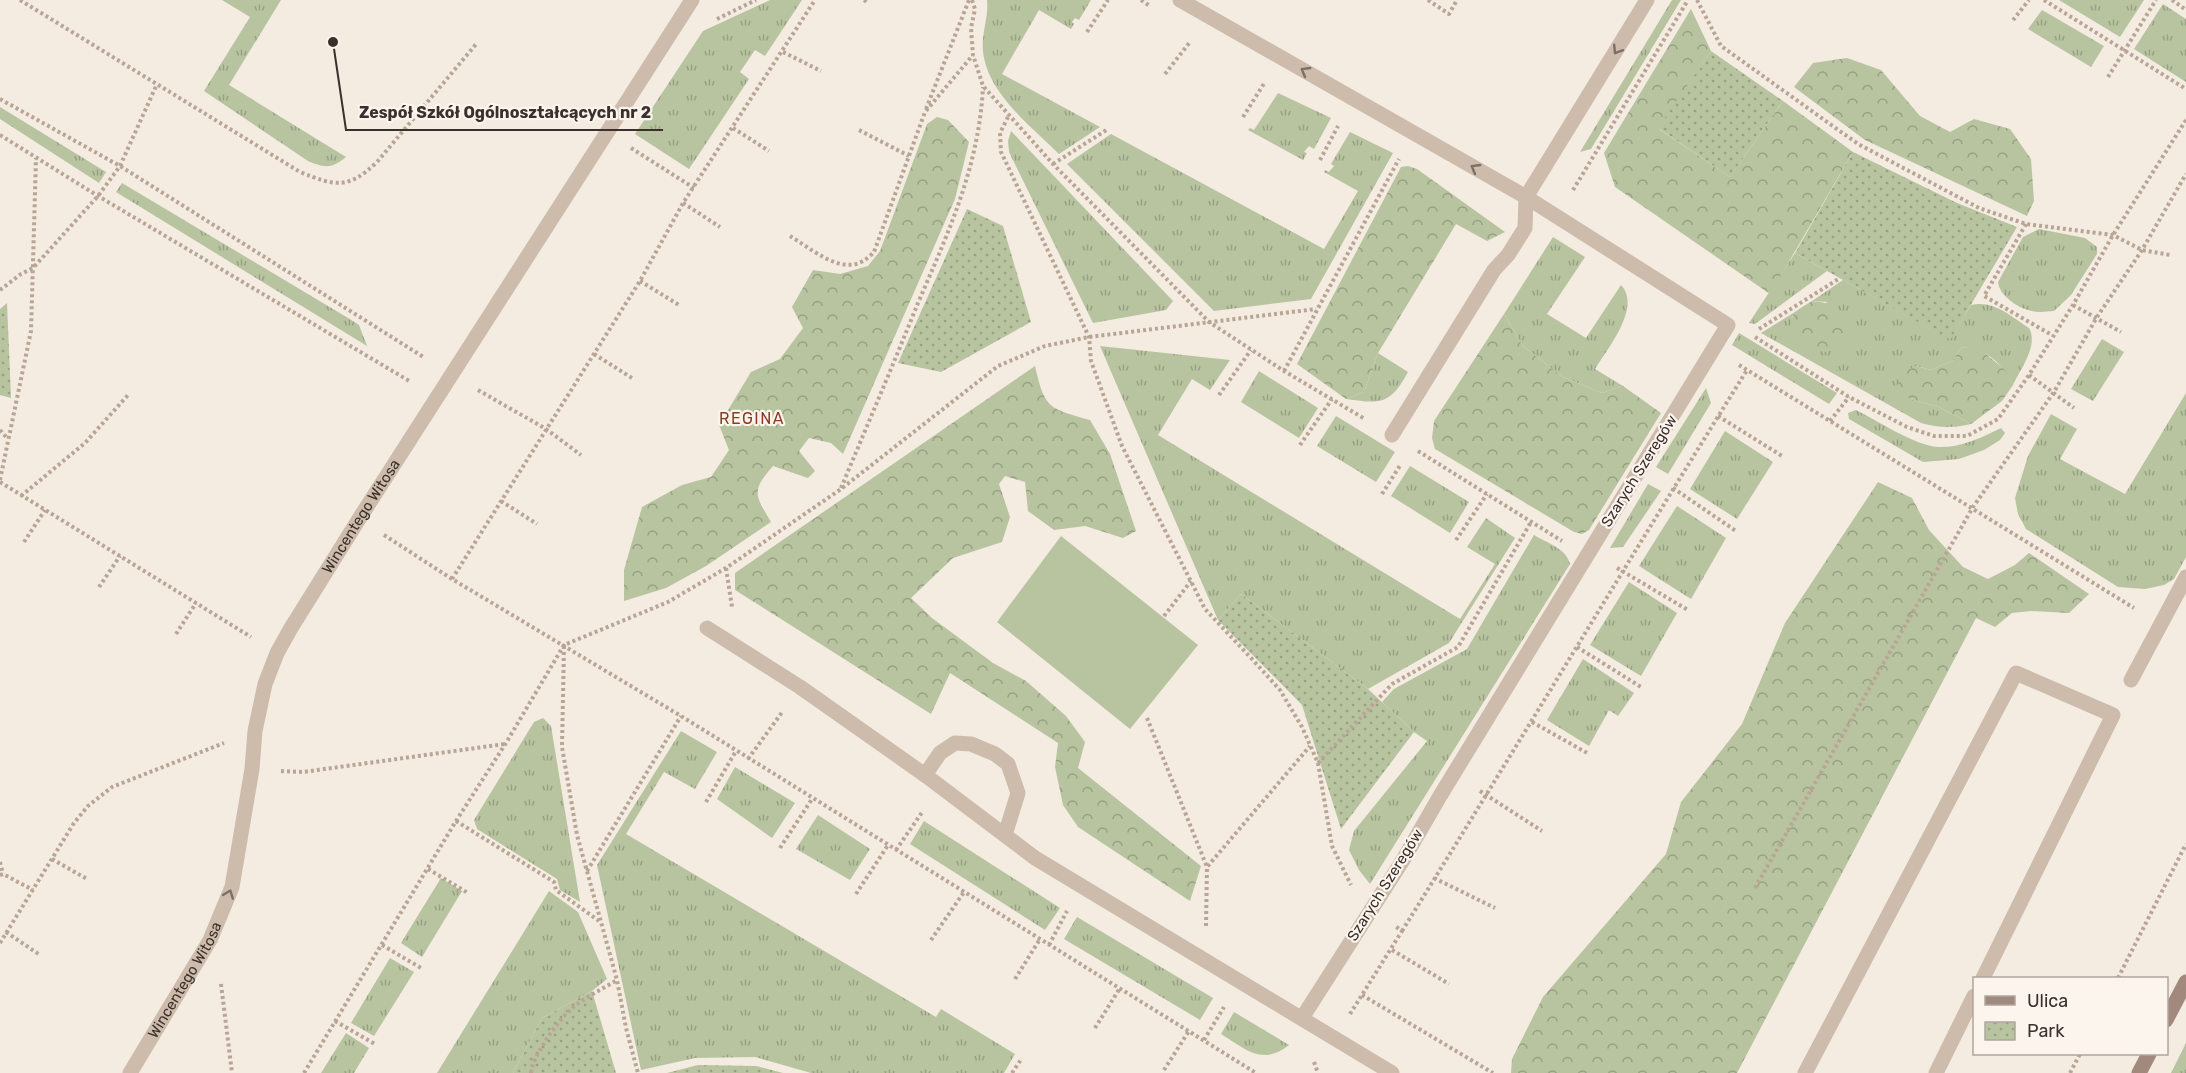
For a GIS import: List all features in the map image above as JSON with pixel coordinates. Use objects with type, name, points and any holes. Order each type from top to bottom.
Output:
[{"type":"street","name":"Wincentego Witosa","points":[[129,1073],[214,930],[232,887],[252,769],[255,732],[265,684],[277,653],[359,519],[692,0]]},
{"type":"street","name":"Szarych Szeregów","points":[[1180,0],[1526,197],[1728,325],[1402,860],[1302,1018]]},
{"type":"street","points":[[1392,435],[1494,270],[1508,255],[1525,228],[1526,197],[1647,0]]},
{"type":"street","points":[[2131,680],[2186,577]]},
{"type":"street","points":[[707,628],[800,687],[1035,858],[1392,1073]]},
{"type":"street","points":[[1805,1073],[2016,673],[2113,715],[1983,977]]},
{"type":"street","points":[[925,776],[940,753],[955,743],[971,744],[994,754],[1008,765],[1018,793],[1005,835]]},
{"type":"street","points":[[2168,1016],[2186,982]]},
{"type":"street","points":[[1936,1073],[1973,998]]},
{"type":"street","points":[[2139,1073],[2149,1055]]},
{"type":"path","points":[[21,0],[300,172],[321,180],[338,183],[352,182],[365,174],[377,162],[477,43]]},
{"type":"path","points":[[452,579],[640,281],[683,203],[815,0]]},
{"type":"path","points":[[841,489],[960,204],[977,143],[982,116],[983,86],[973,54],[971,28],[975,9],[970,0]]},
{"type":"path","points":[[790,236],[833,261],[846,265],[862,262],[874,252],[925,112],[970,0]]},
{"type":"path","points":[[1087,32],[1108,0]]},
{"type":"path","points":[[1428,0],[1449,14],[1457,0]]},
{"type":"path","points":[[1557,216],[1688,0]]},
{"type":"path","points":[[1697,0],[1721,46],[1858,144],[1979,208],[2026,224],[2113,235],[2142,250],[2170,255]]},
{"type":"path","points":[[2013,20],[2029,0]]},
{"type":"path","points":[[2044,0],[2186,89]]},
{"type":"path","points":[[2108,78],[2156,0]]},
{"type":"path","points":[[2172,0],[2186,9]]},
{"type":"path","points":[[1164,74],[1191,41]]},
{"type":"path","points":[[783,52],[822,71]]},
{"type":"path","points":[[925,112],[973,54]]},
{"type":"path","points":[[1243,117],[1269,74]]},
{"type":"path","points":[[0,290],[33,268],[98,196],[120,166],[157,84]]},
{"type":"path","points":[[983,86],[1008,117],[1053,164],[1209,322],[1284,371],[1392,435],[1586,556],[1624,571],[1688,610]]},
{"type":"path","points":[[0,99],[120,166],[452,374],[546,429],[581,455]]},
{"type":"path","points":[[1008,117],[1000,133],[1001,152],[1089,337],[1091,362],[1122,446],[1205,609],[1280,690],[1302,727],[1318,763],[1332,846],[1353,891],[1371,909],[1402,931]]},
{"type":"path","points":[[1320,160],[1343,118]]},
{"type":"path","points":[[1840,278],[1750,334],[1849,397],[1907,427],[1934,436],[1967,436],[1998,419],[2029,375],[2113,235],[2186,121]]},
{"type":"path","points":[[733,128],[770,152]]},
{"type":"path","points":[[1053,164],[1108,129]]},
{"type":"path","points":[[860,130],[909,156]]},
{"type":"path","points":[[606,132],[694,188]]},
{"type":"path","points":[[0,135],[437,398]]},
{"type":"path","points":[[1284,371],[1403,151]]},
{"type":"path","points":[[36,158],[31,331],[0,481],[277,653]]},
{"type":"path","points":[[1755,888],[1973,507],[2054,392],[2186,174]]},
{"type":"path","points":[[683,203],[720,227]]},
{"type":"path","points":[[2026,224],[1984,296],[2052,335]]},
{"type":"path","points":[[640,281],[679,305]]},
{"type":"path","points":[[2073,304],[2121,332]]},
{"type":"path","points":[[304,1073],[564,645],[668,602],[726,568],[841,489],[998,366],[1045,346],[1089,337],[1316,309]]},
{"type":"path","points":[[1713,349],[2160,624]]},
{"type":"path","points":[[1219,395],[1251,350]]},
{"type":"path","points":[[594,354],[632,378]]},
{"type":"path","points":[[1336,1039],[1747,370]]},
{"type":"path","points":[[2029,375],[2074,408]]},
{"type":"path","points":[[21,495],[85,443],[128,394]]},
{"type":"path","points":[[1830,421],[1849,397]]},
{"type":"path","points":[[1300,445],[1332,399]]},
{"type":"path","points":[[1718,416],[1782,456]]},
{"type":"path","points":[[0,430],[8,439]]},
{"type":"path","points":[[1382,494],[1411,447]]},
{"type":"path","points":[[1641,467],[1736,531]]},
{"type":"path","points":[[1456,540],[1487,494]]},
{"type":"path","points":[[501,501],[537,524]]},
{"type":"path","points":[[24,542],[45,510]]},
{"type":"path","points":[[359,519],[452,579],[681,716],[1256,1073]]},
{"type":"path","points":[[1318,763],[1392,684],[1458,647],[1532,522]]},
{"type":"path","points":[[99,587],[120,556]]},
{"type":"path","points":[[1164,616],[1191,581]]},
{"type":"path","points":[[176,634],[196,603]]},
{"type":"path","points":[[564,645],[562,747],[577,835],[617,980],[638,1073]]},
{"type":"path","points":[[1577,647],[1641,687]]},
{"type":"path","points":[[748,759],[800,687]]},
{"type":"path","points":[[586,872],[681,716]]},
{"type":"path","points":[[1147,718],[1208,867],[1205,959]]},
{"type":"path","points":[[1532,722],[1589,754]]},
{"type":"path","points":[[0,943],[74,823],[88,806],[112,787],[255,732]]},
{"type":"path","points":[[252,769],[303,772],[506,743]]},
{"type":"path","points":[[1208,867],[1310,746]]},
{"type":"path","points":[[706,802],[736,751]]},
{"type":"path","points":[[1455,771],[1486,796],[1542,831]]},
{"type":"path","points":[[896,850],[939,787]]},
{"type":"path","points":[[780,848],[812,799]]},
{"type":"path","points":[[456,821],[554,882],[556,890],[600,921]]},
{"type":"path","points":[[2119,977],[2186,844]]},
{"type":"path","points":[[856,894],[888,845]]},
{"type":"path","points":[[52,859],[87,879]]},
{"type":"path","points":[[1402,860],[1495,908]]},
{"type":"path","points":[[0,862],[1,875],[33,890]]},
{"type":"path","points":[[428,868],[468,893]]},
{"type":"path","points":[[931,940],[964,892]]},
{"type":"path","points":[[214,930],[232,1073]]},
{"type":"path","points":[[6,932],[40,955]]},
{"type":"path","points":[[1015,979],[1040,939]]},
{"type":"path","points":[[382,945],[421,968]]},
{"type":"path","points":[[1392,950],[1449,984]]},
{"type":"path","points":[[531,1073],[539,1051],[568,1012],[617,980]]},
{"type":"path","points":[[1095,1028],[1120,988]]},
{"type":"path","points":[[1362,995],[1493,1073]]},
{"type":"path","points":[[335,1021],[375,1044]]},
{"type":"path","points":[[1164,1070],[1189,1031]]},
{"type":"path","points":[[2070,1073],[2079,1055]]},
{"type":"path","points":[[1012,1073],[1022,1058]]},
{"type":"green space","points":[[222,0],[281,0],[229,85],[346,157],[328,166],[308,161],[204,91],[250,17]]},
{"type":"green space","points":[[770,0],[802,0],[765,56],[755,50],[740,72],[749,79],[689,169],[635,134],[703,31]]},
{"type":"green space","points":[[987,0],[1091,0],[1079,20],[1075,18],[1072,22],[1074,24],[1071,29],[1039,10],[1002,74],[1100,127],[1059,154],[1012,108],[993,81],[986,66],[983,51]]},
{"type":"green space","points":[[1672,0],[1681,0],[1591,149],[1580,152]]},
{"type":"green space","points":[[2059,0],[2144,0],[2120,37]]},
{"type":"green space","points":[[2163,4],[2186,19],[2186,82],[2134,49]]},
{"type":"green space","points":[[1691,9],[1711,51],[1659,129],[1730,177],[1783,101],[1853,152],[1770,294],[1615,187],[1604,153]]},
{"type":"green space","points":[[2042,10],[2104,46],[2091,67],[2028,29]]},
{"type":"green space","points":[[1711,51],[1783,101],[1730,177],[1658,128]]},
{"type":"green space","points":[[1847,58],[1881,70],[1920,116],[1950,132],[1974,119],[2010,129],[2031,159],[2034,201],[2027,216],[1865,140],[1794,87],[1813,63]]},
{"type":"green space","points":[[1278,93],[1331,118],[1314,149],[1309,146],[1304,152],[1307,153],[1303,160],[1248,130],[1250,128],[1254,130]]},
{"type":"green space","points":[[0,107],[106,172],[99,183],[0,119]]},
{"type":"green space","points":[[937,117],[948,120],[969,142],[955,199],[843,454],[831,443],[809,438],[799,451],[815,471],[808,478],[773,466],[758,488],[761,505],[771,522],[706,566],[666,588],[624,601],[624,570],[642,507],[682,485],[711,477],[729,450],[719,425],[751,372],[780,359],[803,328],[792,307],[813,270],[840,274],[868,266],[880,251],[927,124]]},
{"type":"green space","points":[[1011,131],[1173,301],[1166,310],[1093,323],[1009,152],[1008,141]]},
{"type":"green space","points":[[1350,132],[1393,153],[1311,299],[1214,311],[1067,164],[1111,134],[1324,249],[1358,191],[1324,172],[1325,170],[1329,172],[1334,166],[1331,164]]},
{"type":"green space","points":[[1853,152],[1957,203],[2017,227],[1950,340],[1795,253]]},
{"type":"green space","points":[[1408,166],[1417,169],[1505,232],[1487,241],[1456,224],[1378,353],[1364,392],[1346,399],[1297,364],[1401,167]]},
{"type":"green space","points":[[122,183],[359,325],[367,346],[116,192]]},
{"type":"green space","points":[[967,209],[1003,226],[1031,322],[941,372],[898,363]]},
{"type":"green space","points":[[2039,229],[2085,238],[2097,247],[2097,254],[2071,295],[2054,311],[2036,312],[2021,307],[2004,295],[1998,282],[2023,237]]},
{"type":"green space","points":[[1553,237],[1585,257],[1547,314],[1586,338],[1621,285],[1626,294],[1625,316],[1595,369],[1623,386],[1602,393],[1563,377],[1523,346],[1504,314]]},
{"type":"green space","points":[[1795,253],[1827,271],[1755,324],[1749,323]]},
{"type":"green space","points":[[1843,280],[1950,339],[1971,305],[1987,305],[2008,314],[2029,328],[2032,342],[2013,385],[1993,358],[1979,351],[1962,347],[1952,361],[1931,370],[1916,366],[1910,399],[1939,407],[1971,424],[1934,426],[1921,423],[1761,333],[1798,310],[1791,318],[1828,302],[1812,301]]},
{"type":"green space","points":[[1812,301],[1827,304],[1840,312],[1852,329],[1847,345],[1825,352],[1804,348],[1790,334],[1791,321],[1795,313]]},
{"type":"green space","points":[[7,303],[11,398],[0,395],[0,309]]},
{"type":"green space","points":[[1504,314],[1523,346],[1563,377],[1602,393],[1623,386],[1661,413],[1589,530],[1582,534],[1574,532],[1435,449],[1432,438],[1434,421]]},
{"type":"green space","points":[[1739,333],[1837,393],[1829,404],[1732,345]]},
{"type":"green space","points":[[2102,339],[2124,352],[2093,401],[2071,389]]},
{"type":"green space","points":[[1100,346],[1230,360],[1210,390],[1192,379],[1158,435],[1460,619],[1495,564],[1467,547],[1486,518],[1515,538],[1449,643],[1368,689],[1241,594],[1218,620]]},
{"type":"green space","points":[[1962,347],[1980,349],[2005,370],[2013,385],[2002,401],[1971,424],[1939,407],[1910,399],[1897,386],[1903,371],[1916,366],[1931,370],[1952,361]]},
{"type":"green space","points":[[1378,353],[1408,372],[1402,383],[1396,391],[1383,400],[1368,402],[1346,399],[1364,392]]},
{"type":"green space","points":[[1035,366],[1042,391],[1050,405],[1065,413],[1090,420],[1110,454],[1136,531],[1123,538],[1085,526],[1054,530],[1028,511],[1025,482],[1005,476],[999,484],[1010,517],[1002,542],[953,558],[911,598],[932,618],[993,663],[1026,681],[1066,716],[1085,742],[1078,768],[1201,866],[1190,901],[1078,827],[1063,805],[1055,767],[1058,743],[950,673],[931,714],[735,590],[735,573]]},
{"type":"green space","points":[[1259,371],[1318,408],[1299,438],[1241,402]]},
{"type":"green space","points":[[1706,388],[1711,403],[1668,474],[1656,467]]},
{"type":"green space","points":[[2186,393],[2186,557],[2174,579],[2164,585],[2145,589],[2118,587],[2026,529],[2018,514],[2015,498],[2028,456],[2051,414],[2077,429],[2060,459],[2125,494]]},
{"type":"green space","points":[[1856,410],[1929,446],[1946,447],[1962,444],[2001,428],[2005,433],[2000,440],[1984,450],[1959,459],[1923,462],[1849,419],[1848,413]]},
{"type":"green space","points":[[1336,416],[1395,452],[1376,482],[1317,446]]},
{"type":"green space","points":[[1725,431],[1773,462],[1737,519],[1690,489]]},
{"type":"green space","points":[[1410,466],[1469,502],[1450,533],[1391,496]]},
{"type":"green space","points":[[1878,482],[1912,498],[1929,530],[1963,567],[1988,579],[2015,565],[2029,553],[2089,594],[2069,613],[2031,611],[2012,613],[1995,627],[1976,618],[1737,1073],[1511,1073],[1512,1059],[1543,997],[1666,854],[1681,802],[1742,724],[1785,623]]},
{"type":"green space","points":[[1648,484],[1661,491],[1623,547],[1610,548]]},
{"type":"green space","points":[[1677,506],[1726,538],[1691,599],[1639,566]]},
{"type":"green space","points":[[1534,535],[1565,554],[1570,564],[1370,884],[1359,870],[1349,850],[1354,831],[1427,741],[1382,702],[1394,689],[1467,649]]},
{"type":"green space","points":[[1061,536],[1198,645],[1130,729],[997,622]]},
{"type":"green space","points":[[1629,582],[1677,613],[1641,676],[1590,645]]},
{"type":"green space","points":[[1241,594],[1368,689],[1414,732],[1341,829],[1302,705],[1218,620]]},
{"type":"green space","points":[[1583,659],[1634,693],[1618,716],[1609,710],[1589,746],[1547,720]]},
{"type":"green space","points":[[543,718],[551,726],[580,902],[560,890],[557,879],[477,829],[474,820],[534,722]]},
{"type":"green space","points":[[681,731],[717,752],[695,789],[664,772],[626,834],[936,1017],[941,1009],[1015,1054],[1004,1073],[811,1073],[755,1057],[695,1058],[641,1070],[597,865]]},
{"type":"green space","points":[[735,767],[795,803],[772,838],[717,799]]},
{"type":"green space","points":[[818,815],[870,849],[850,880],[796,849]]},
{"type":"green space","points":[[924,821],[1060,908],[1045,930],[910,844]]},
{"type":"green space","points":[[441,878],[462,891],[422,957],[401,943]]},
{"type":"green space","points":[[549,891],[578,912],[607,979],[592,991],[542,1018],[513,1073],[437,1073]]},
{"type":"green space","points":[[1077,917],[1213,998],[1200,1020],[1064,939]]},
{"type":"green space","points":[[390,958],[414,972],[374,1036],[351,1023]]},
{"type":"green space","points":[[592,991],[616,1073],[513,1073],[542,1018]]},
{"type":"green space","points":[[1234,1012],[1289,1045],[1271,1054],[1262,1055],[1247,1050],[1221,1034]]},
{"type":"green space","points":[[346,1033],[369,1048],[354,1073],[321,1073]]},
{"type":"green space","points":[[2186,1043],[2186,1073],[2171,1073]]},
{"type":"green space","points":[[698,1065],[756,1066],[783,1073],[667,1073]]},
{"type":"place","name":"Zespół Szkół Ogólnoształcących nr 2","points":[[333,42]]},
{"type":"district","name":"REGINA","points":[[752,418]]}]
